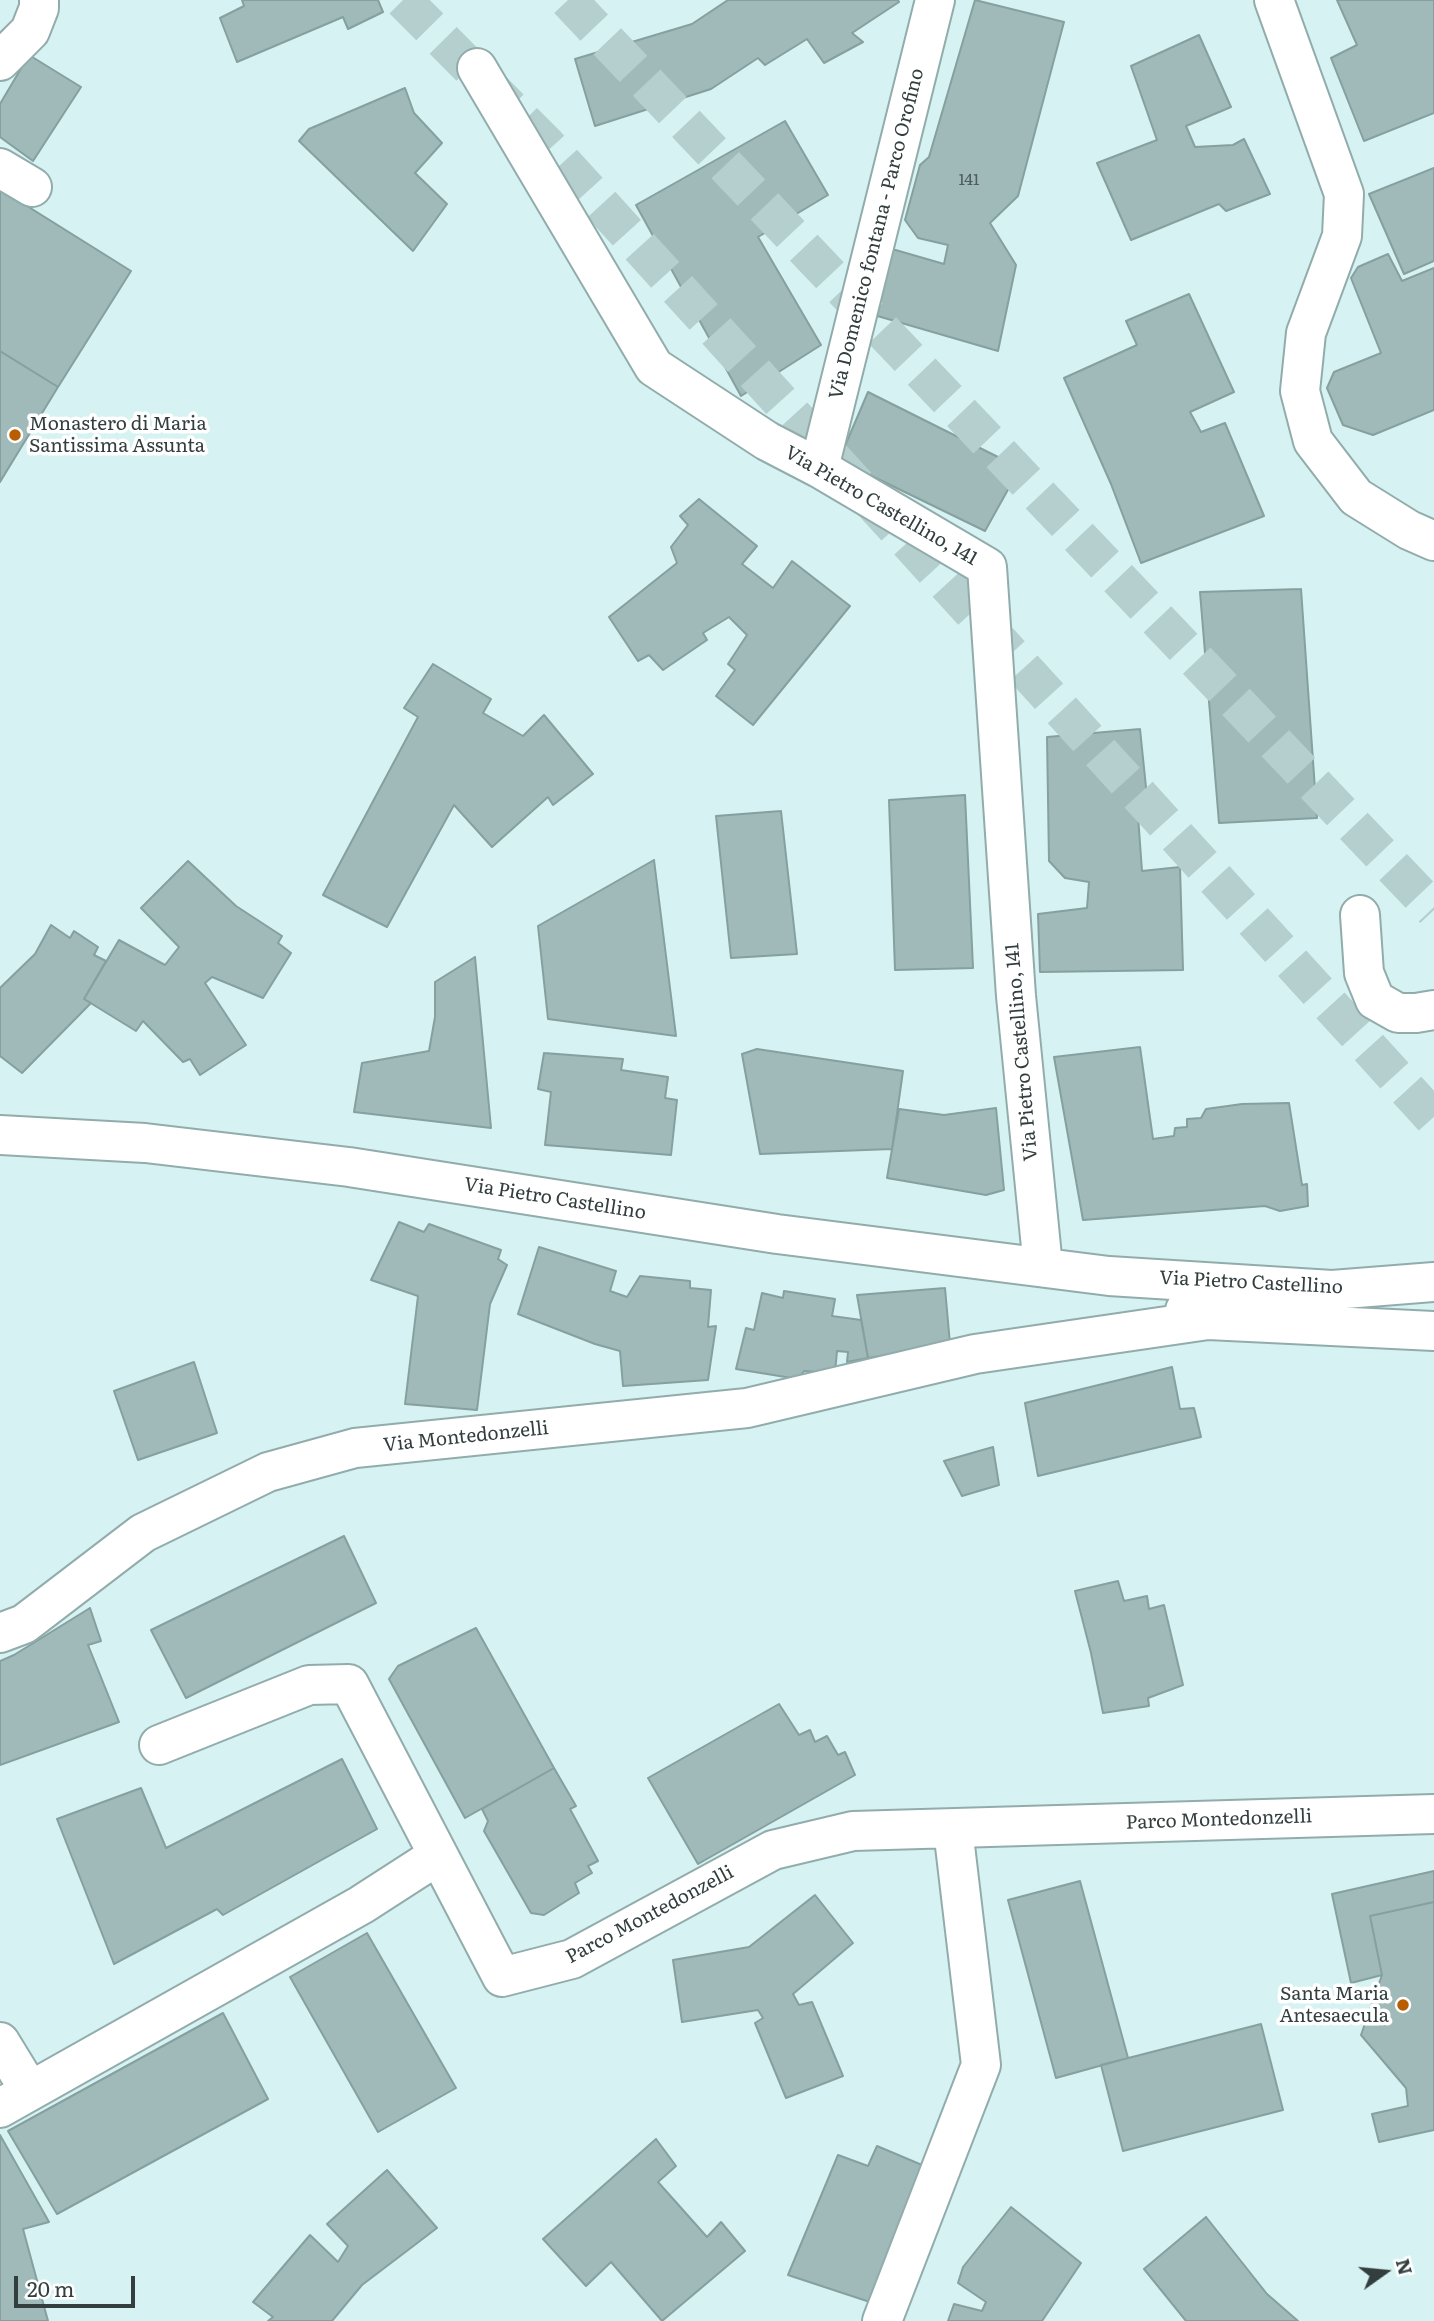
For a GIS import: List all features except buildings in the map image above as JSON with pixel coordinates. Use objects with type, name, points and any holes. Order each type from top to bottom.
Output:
[{"type":"street","points":[[0,61],[30,31],[39,8],[39,0]]},
{"type":"street","name":"Via Domenico fontana - Parco Orofino","points":[[818,468],[935,0]]},
{"type":"street","points":[[1274,0],[1344,194],[1342,236],[1306,332],[1300,391],[1312,441],[1356,497],[1409,530],[1434,541]]},
{"type":"street","name":"Via Pietro Castellino, 141","points":[[477,68],[654,367],[767,441],[987,567],[1016,996],[1043,1267]]},
{"type":"street","points":[[0,168],[33,187]]},
{"type":"street","points":[[1360,915],[1364,973],[1375,1000],[1398,1013],[1434,1010]]},
{"type":"street","name":"Via Pietro Castellino","points":[[0,1135],[145,1143],[349,1167],[777,1234],[1109,1276],[1332,1290],[1434,1282]]},
{"type":"street","name":"Via Pietro Castellino","points":[[1109,1276],[1208,1320]]},
{"type":"street","name":"Via Pietro Castellino","points":[[975,1354],[1208,1320],[1434,1331]]},
{"type":"street","name":"Via Montedonzelli","points":[[0,1633],[24,1624],[143,1533],[268,1472],[355,1448],[747,1408],[975,1354]]},
{"type":"street","points":[[0,2042],[15,2099],[361,1905],[437,1856],[349,1684],[309,1685],[159,1745]]},
{"type":"street","name":"Parco Montedonzelli","points":[[437,1856],[502,1977],[572,1959],[772,1850],[853,1831],[1434,1814]]},
{"type":"street","points":[[882,2321],[981,2065],[953,1829]]},
{"type":"tunnel","points":[[403,0],[547,145],[1434,1119]]},
{"type":"tunnel","points":[[568,0],[1434,910]]},
{"type":"place","name":"Monastero di Maria Santissima Assunta","points":[[15,435]]},
{"type":"place","name":"Santa Maria Antesaecula","points":[[1403,2005]]}]
